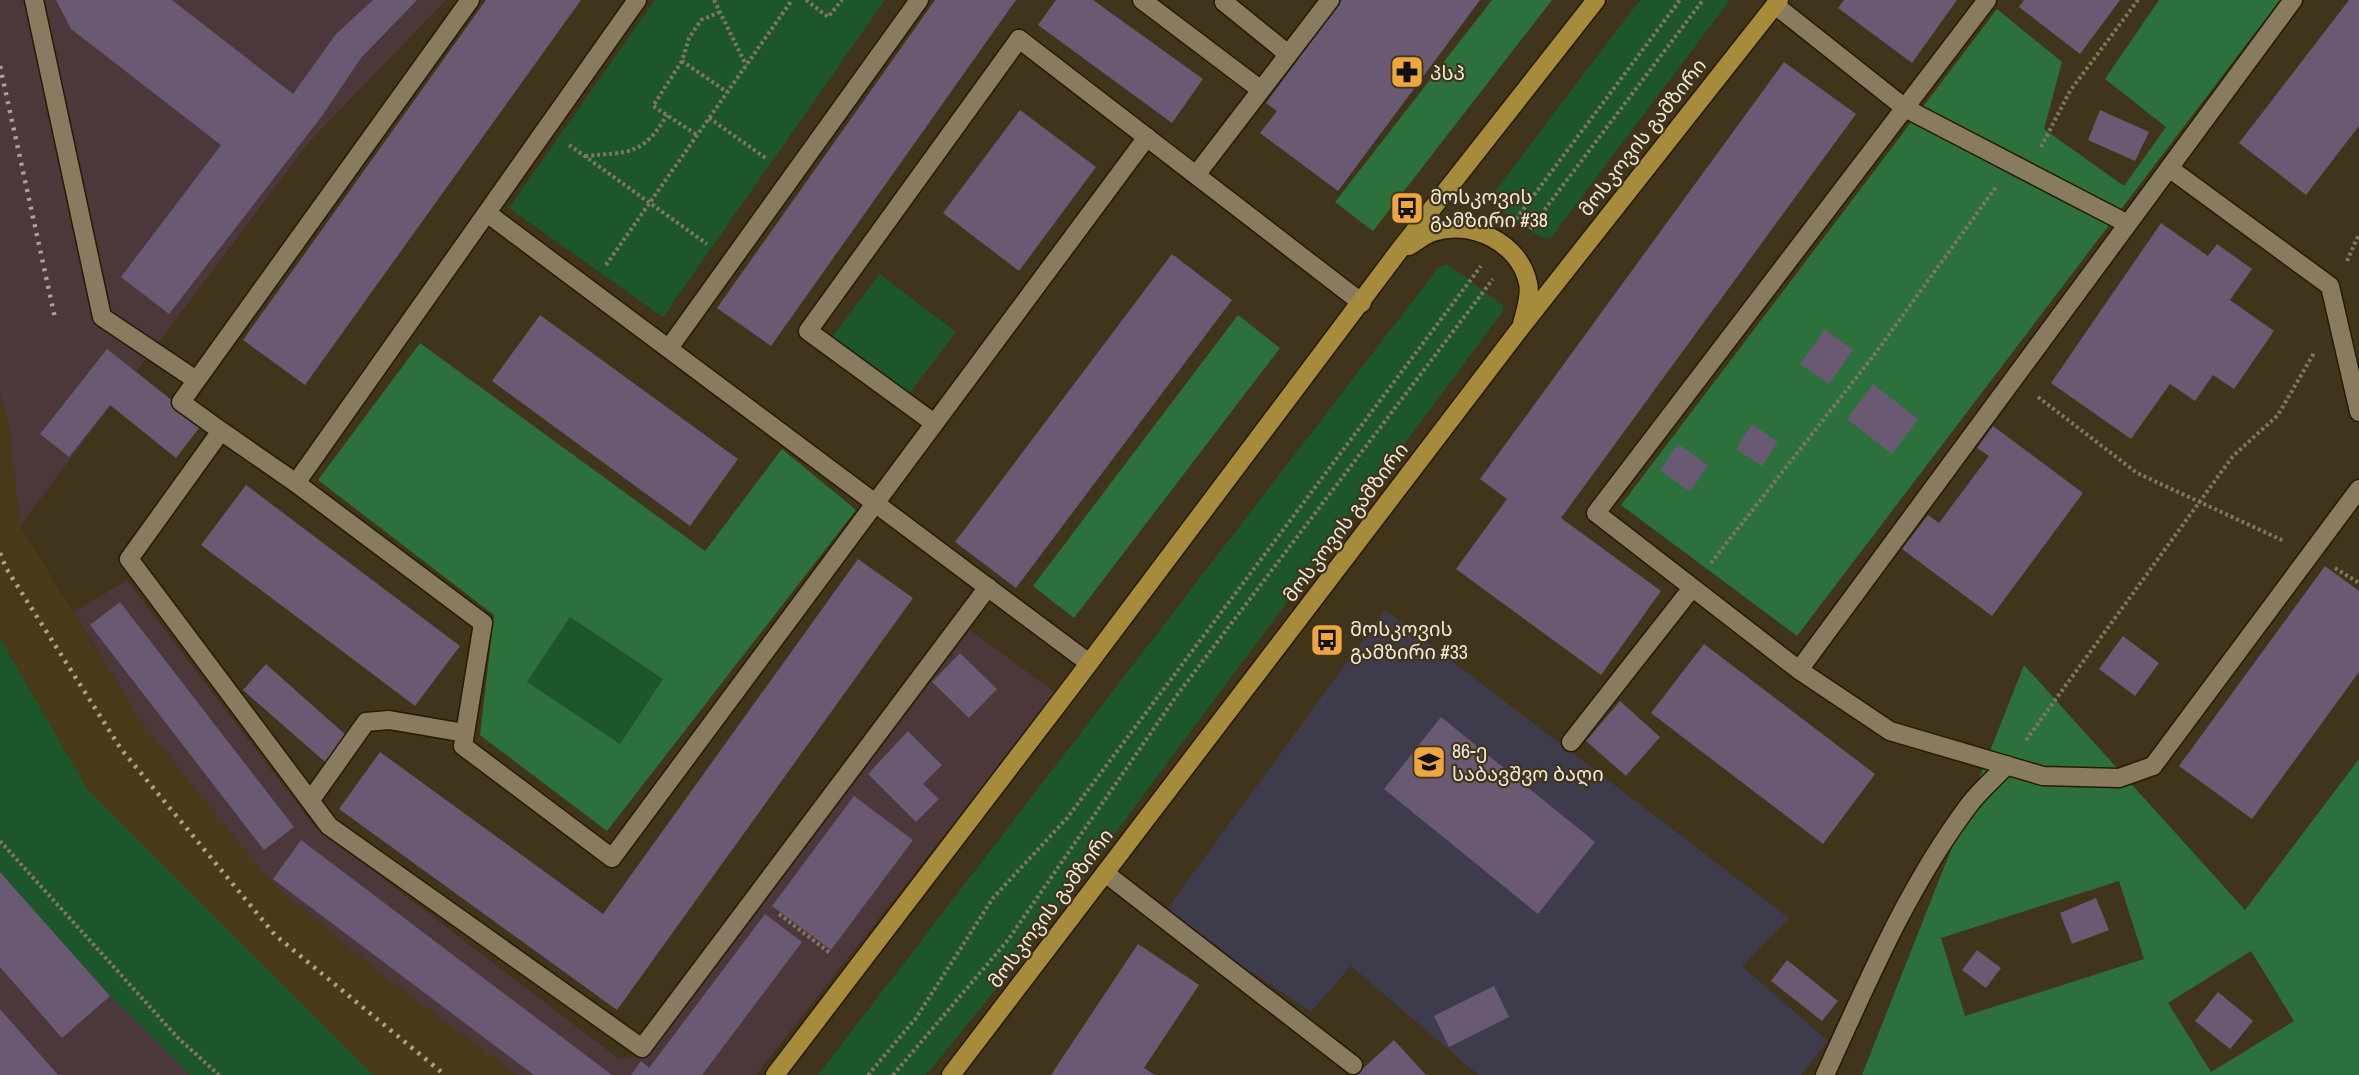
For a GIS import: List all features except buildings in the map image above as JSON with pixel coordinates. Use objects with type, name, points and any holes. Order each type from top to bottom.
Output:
[{"type":"main road","points":[[775,1075],[1362,303],[1398,252],[1596,0]]},
{"type":"main road","name":"მოსკოვის გამზირი","points":[[951,1075],[1522,326],[1777,3]]},
{"type":"main road","points":[[1398,252],[1432,232],[1452,228],[1478,231],[1506,248],[1523,265],[1529,286],[1522,326]]},
{"type":"street","points":[[34,0],[102,317],[196,380]]},
{"type":"street","points":[[470,0],[181,402],[296,483],[483,623],[463,746],[612,858],[1147,137]]},
{"type":"street","points":[[296,483],[638,0]]},
{"type":"street","points":[[669,348],[919,0]]},
{"type":"street","points":[[1142,0],[1261,90]]},
{"type":"street","points":[[1196,175],[1330,0]]},
{"type":"street","points":[[1987,0],[1596,513],[1799,670],[1890,731],[2043,776],[2119,778],[2153,766],[2359,489]]},
{"type":"street","points":[[1799,670],[2293,0]]},
{"type":"street","points":[[1223,1],[1288,54]]},
{"type":"street","points":[[1777,3],[1905,108],[2128,224]]},
{"type":"street","points":[[934,423],[808,331],[1019,39],[1362,303]]},
{"type":"street","points":[[2169,168],[2330,286],[2359,412]]},
{"type":"street","points":[[487,213],[1089,663]]},
{"type":"street","points":[[221,431],[129,559],[329,826],[642,1048],[988,587]]},
{"type":"street","points":[[1571,742],[1692,588]]},
{"type":"street","points":[[310,801],[366,722],[390,720],[465,733]]},
{"type":"street","points":[[1825,1075],[1864,990],[1918,883],[1970,804],[2007,765]]},
{"type":"street","points":[[1105,873],[1353,1065]]},
{"type":"path","points":[[714,0],[746,65]]},
{"type":"path","points":[[589,289],[792,0]]},
{"type":"path","points":[[806,0],[828,17],[842,0]]},
{"type":"path","points":[[893,1075],[1008,940],[1177,695],[1506,248],[1680,0]]},
{"type":"path","points":[[868,1075],[916,1018],[993,897],[1067,818],[1506,248],[1703,0]]},
{"type":"path","points":[[1692,588],[2020,167],[2070,92],[2138,0]]},
{"type":"path","points":[[697,135],[653,106],[682,61],[689,38],[701,20],[720,12]]},
{"type":"path","points":[[682,61],[727,92]]},
{"type":"path","points":[[585,156],[628,152],[640,148],[656,135],[667,115]]},
{"type":"path","points":[[709,118],[792,177]]},
{"type":"path","points":[[547,128],[731,262]]},
{"type":"path","points":[[2333,296],[2359,234]]},
{"type":"path","points":[[2007,765],[2233,456],[2278,415],[2314,353]]},
{"type":"path","points":[[2014,378],[2137,473],[2312,554]]},
{"type":"path","points":[[0,841],[178,1038],[219,1075]]},
{"type":"path","points":[[756,896],[833,956]]},
{"type":"shaded area","points":[[0,0],[446,0],[310,141],[20,526],[9,424],[0,394]]},
{"type":"shaded area","points":[[0,394],[9,424],[20,526],[141,722],[271,882],[386,978],[517,1075],[374,1075],[88,790],[0,638]]},
{"type":"shaded area","points":[[127,580],[314,826],[619,1059],[649,1055],[970,630],[1056,693],[756,1075],[517,1075],[386,978],[271,882],[141,722],[74,612]]},
{"type":"shaded area","name":"86-ე საბავშვო ბაღი","points":[[1385,610],[1789,918],[1742,966],[1828,1041],[1801,1075],[1478,1075],[1351,966],[1311,1012],[1164,913]]},
{"type":"shaded area","points":[[0,872],[110,996],[190,1075],[0,1075]]},
{"type":"green space","points":[[655,0],[885,0],[663,317],[509,208]]},
{"type":"green space","points":[[1492,0],[1552,0],[1373,231],[1335,202]]},
{"type":"green space","points":[[1640,0],[1730,0],[1551,238],[1540,237],[1498,209],[1495,191]]},
{"type":"green space","points":[[2159,0],[2280,0],[1797,636],[1621,505],[1997,9],[2062,62],[2044,129],[2124,186],[2166,127],[2105,79]]},
{"type":"green space","points":[[1447,264],[1503,305],[1503,311],[1036,940],[926,1075],[818,1075],[1438,268]]},
{"type":"green space","points":[[880,274],[956,332],[907,396],[831,338]]},
{"type":"green space","points":[[1238,315],[1280,348],[1074,618],[1033,586]]},
{"type":"green space","points":[[420,343],[705,551],[782,449],[856,510],[607,831],[480,735],[494,615],[318,480]],"holes":[[[570,617],[663,679],[620,744],[527,682]]]},
{"type":"green space","points":[[570,617],[663,679],[620,744],[527,682]]},
{"type":"green space","points":[[0,638],[88,790],[374,1075],[190,1075],[110,996],[0,872]]},
{"type":"green space","points":[[2024,665],[2245,910],[2359,759],[2359,1075],[1862,1075]],"holes":[[[2119,881],[2144,959],[1965,1016],[1941,938]],[[2251,951],[2294,1021],[2211,1072],[2168,1003]]]},
{"type":"railway","points":[[0,66],[55,318]]},
{"type":"railway","points":[[0,553],[6,568],[121,749],[275,935],[445,1075]]},
{"type":"place","name":"პსპ","points":[[1407,72]]},
{"type":"place","name":"მოსკოვის გამზირი #38","points":[[1407,208]]},
{"type":"place","name":"მოსკოვის გამზირი #33","points":[[1327,640]]},
{"type":"place","name":"86-ე საბავშვო ბაღი","points":[[1429,762]]}]
